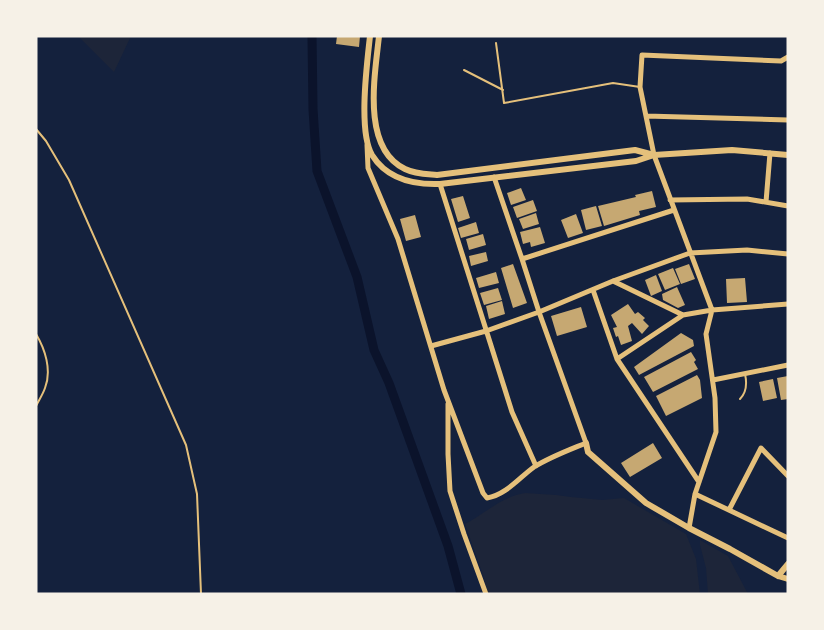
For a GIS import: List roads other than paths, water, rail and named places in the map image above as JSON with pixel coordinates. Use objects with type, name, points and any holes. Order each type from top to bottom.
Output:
[{"type":"street","points":[[370,36],[365,88],[368,168],[398,239],[448,399],[483,493],[487,498],[494,497],[536,466],[586,443]]},
{"type":"street","points":[[380,36],[374,87],[378,138],[384,150],[404,169],[420,174],[437,175],[635,150],[654,155]]},
{"type":"street","points":[[689,528],[694,494],[716,432],[715,398],[706,334],[712,310],[654,155],[640,87],[642,55],[782,61],[788,57]]},
{"type":"street","points":[[646,116],[788,120]]},
{"type":"street","points":[[367,142],[372,155],[398,178],[414,183],[440,184],[636,161],[654,155],[732,150],[788,154]]},
{"type":"street","points":[[766,202],[770,153]]},
{"type":"street","points":[[493,167],[494,177],[588,452],[646,503],[778,576],[788,579]]},
{"type":"street","points":[[440,184],[512,412],[536,466]]},
{"type":"street","points":[[670,200],[747,198],[788,206]]},
{"type":"street","points":[[522,259],[674,210]]},
{"type":"street","points":[[431,346],[486,331],[539,312],[613,281],[690,253],[747,250],[788,254]]},
{"type":"street","points":[[613,281],[683,315]]},
{"type":"street","points":[[593,290],[618,359],[699,482]]},
{"type":"street","points":[[618,359],[683,315],[712,310],[788,304]]},
{"type":"street","points":[[713,380],[788,365]]},
{"type":"street","points":[[448,399],[450,491],[486,594]]},
{"type":"street","points":[[729,510],[761,448],[788,476]]},
{"type":"street","points":[[694,494],[788,538]]},
{"type":"street","points":[[778,576],[788,564]]},
{"type":"lane","points":[[496,43],[504,103],[613,84],[640,87]]},
{"type":"lane","points":[[464,70],[502,90]]},
{"type":"lane","points":[[36,129],[46,141],[69,180],[186,445],[197,494],[201,594]]},
{"type":"lane","points":[[36,334],[42,344],[48,372],[46,386],[36,406]]},
{"type":"lane","points":[[740,399],[747,382],[745,374]]},
{"type":"waterway","points":[[312,36],[317,171],[357,277],[374,350],[389,383],[448,546],[461,594]]}]
